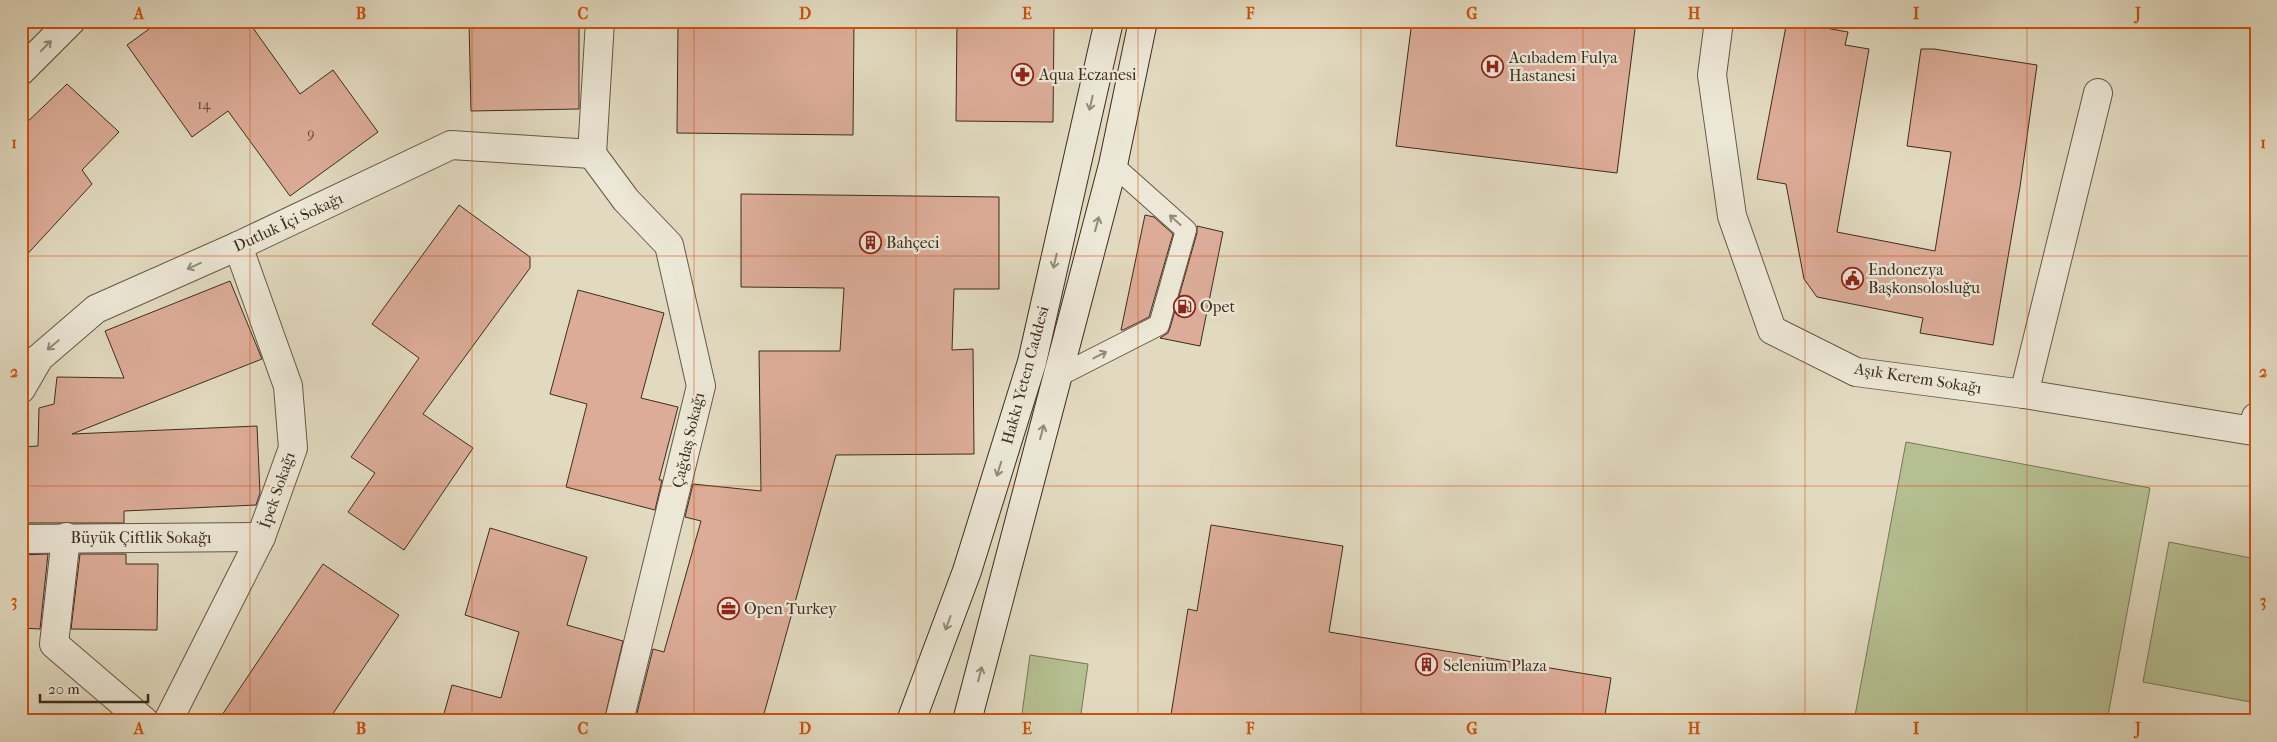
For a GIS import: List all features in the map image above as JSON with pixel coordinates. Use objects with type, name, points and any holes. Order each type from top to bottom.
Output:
[{"type":"street","points":[[21,71],[71,21]]},
{"type":"street","points":[[592,154],[600,21]]},
{"type":"street","name":"Hakkı Yeten Caddesi","points":[[911,721],[967,571],[1032,362],[1109,21]]},
{"type":"street","name":"Hakkı Yeten Caddesi","points":[[967,721],[1113,164],[1143,21]]},
{"type":"street","points":[[1137,47],[1156,21]]},
{"type":"street","name":"Aşık Kerem Sokağı","points":[[1719,21],[1712,75],[1732,216],[1772,330],[1856,372],[2024,394],[2253,431],[2256,417]]},
{"type":"street","points":[[2024,394],[2098,93]]},
{"type":"street","name":"Dutluk İçi Sokağı","points":[[21,389],[39,358],[96,310],[238,246],[451,145],[592,154]]},
{"type":"street","name":"Çağdaş Sokağı","points":[[592,154],[626,200],[669,246],[701,386],[619,721]]},
{"type":"street","name":"İpek Sokağı","points":[[168,721],[261,537],[293,448],[288,386],[238,246]]},
{"type":"street","points":[[66,537],[54,644],[144,721]]},
{"type":"street","name":"Büyük Çiftlik Sokağı","points":[[21,539],[66,537],[261,537]]},
{"type":"lane","points":[[1057,377],[1159,325],[1186,230],[1113,164]]},
{"type":"green space","points":[[1906,442],[2150,488],[2107,721],[1854,721]]},
{"type":"green space","points":[[2169,542],[2256,559],[2256,703],[2143,682]]},
{"type":"green space","points":[[1030,655],[1088,664],[1080,721],[1021,721]]},
{"type":"building","points":[[160,21],[248,21],[300,94],[333,70],[378,132],[290,196],[228,111],[192,137],[127,45]]},
{"type":"building","points":[[469,21],[579,21],[579,109],[471,111]]},
{"type":"building","points":[[678,21],[854,21],[853,135],[677,133]]},
{"type":"building","points":[[957,21],[1054,21],[1053,122],[956,121]]},
{"type":"building","points":[[1412,21],[1636,21],[1617,173],[1396,146]]},
{"type":"building","points":[[1787,21],[1848,32],[1845,45],[1869,49],[1837,232],[1935,251],[1951,152],[1907,146],[1921,49],[1934,49],[2037,65],[2020,187],[1993,345],[1920,333],[1923,318],[1817,297],[1804,279],[1786,184],[1757,179]]},
{"type":"building","points":[[67,84],[119,132],[82,170],[92,184],[21,261],[21,128]]},
{"type":"building","points":[[741,194],[999,197],[999,289],[954,289],[952,350],[973,349],[974,454],[836,455],[762,721],[635,721],[653,649],[664,652],[701,521],[685,517],[693,484],[761,491],[759,351],[840,351],[844,288],[741,287]]},
{"type":"building","points":[[459,205],[530,257],[530,268],[423,414],[473,448],[404,550],[348,512],[375,473],[351,457],[419,358],[372,324]]},
{"type":"building","points":[[1145,215],[1154,217],[1173,234],[1149,317],[1121,330]]},
{"type":"building","points":[[1197,226],[1223,232],[1200,346],[1160,338],[1168,333],[1170,328],[1197,233]]},
{"type":"building","points":[[230,281],[262,359],[72,434],[257,426],[260,493],[256,505],[124,511],[124,523],[21,523],[21,447],[38,446],[39,408],[54,404],[57,377],[124,378],[105,331]]},
{"type":"building","points":[[578,290],[664,313],[641,398],[678,407],[659,480],[662,480],[655,510],[566,487],[587,404],[550,394]]},
{"type":"building","name":"Selenium Plaza","points":[[1211,525],[1343,546],[1329,632],[1611,678],[1604,721],[1170,721],[1188,609],[1197,611]]},
{"type":"building","points":[[490,528],[587,557],[567,625],[623,641],[604,721],[442,721],[452,685],[501,698],[519,632],[465,615]]},
{"type":"building","points":[[48,554],[40,629],[21,628],[21,555]]},
{"type":"building","points":[[80,554],[126,554],[126,564],[158,564],[157,630],[71,629]]},
{"type":"building","points":[[323,564],[399,615],[328,721],[218,721]]},
{"type":"place","name":"Acıbadem Fulya Hastanesi","points":[[1493,66]]},
{"type":"place","name":"Aqua Eczanesi","points":[[1023,74]]},
{"type":"place","name":"Bahçeci","points":[[870,242]]},
{"type":"place","name":"Endonezya Başkonsolosluğu","points":[[1852,278]]},
{"type":"place","name":"Opet","points":[[1184,306]]},
{"type":"place","name":"Open Turkey","points":[[728,608]]},
{"type":"place","name":"Selenium Plaza","points":[[1427,665]]}]
